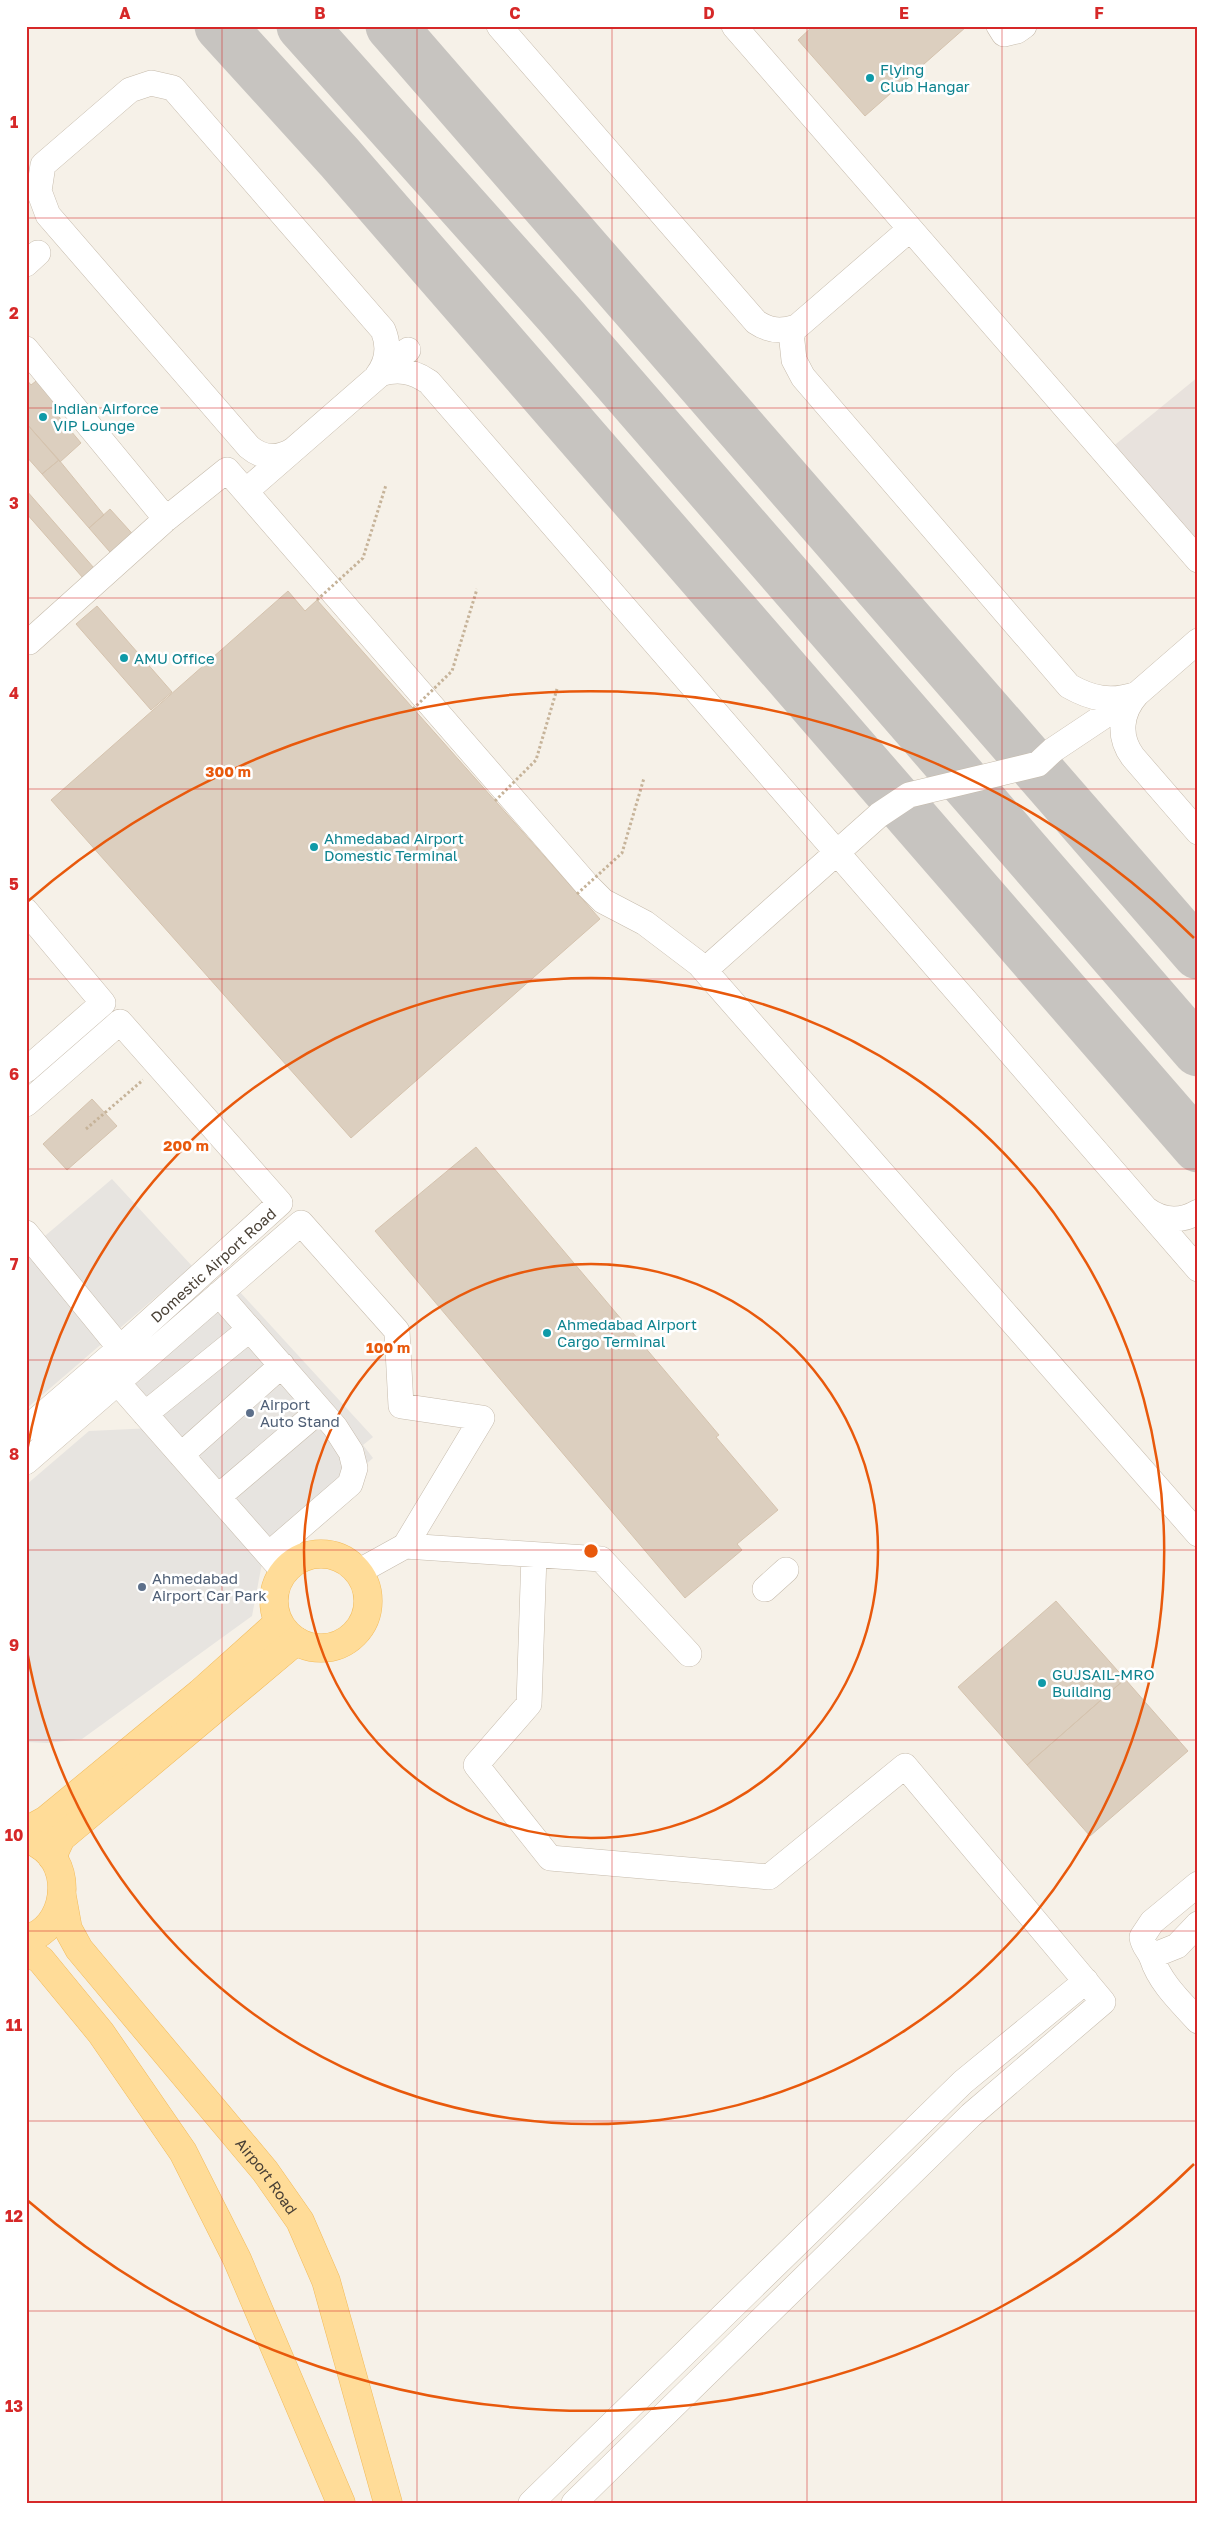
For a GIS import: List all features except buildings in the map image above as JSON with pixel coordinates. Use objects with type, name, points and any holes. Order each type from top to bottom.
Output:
[{"type":"main road","points":[[317,1554],[332,1555],[346,1561],[358,1572],[365,1584],[368,1598],[367,1613],[361,1626],[351,1637],[338,1645],[324,1648],[310,1647],[287,1632],[274,1608],[276,1563],[317,1554]]},
{"type":"main road","points":[[26,1831],[46,1820],[169,1718],[287,1632]]},
{"type":"main road","points":[[26,1839],[42,1847],[52,1857],[61,1838],[287,1632]]},
{"type":"main road","name":"Airport Road","points":[[52,1857],[59,1869],[62,1882],[62,1896],[68,1929],[79,1949],[265,2171],[300,2221],[326,2281],[388,2503]]},
{"type":"main road","points":[[26,1939],[46,1928],[57,1913],[62,1896]]},
{"type":"main road","points":[[26,1950],[40,1960],[101,2033],[183,2152],[237,2260],[341,2503]]},
{"type":"street","points":[[499,26],[756,322],[766,328],[778,330],[796,327]]},
{"type":"street","points":[[734,26],[1198,560]]},
{"type":"street","points":[[999,26],[1004,34],[1017,31],[1024,26]]},
{"type":"street","points":[[293,450],[284,455],[268,457],[249,447],[48,215],[39,191],[43,165],[130,90],[151,84],[173,88],[383,330],[388,344],[387,358],[378,375]]},
{"type":"street","points":[[910,229],[791,332],[792,350],[803,377],[1069,686],[1198,832]]},
{"type":"street","points":[[26,350],[166,519]]},
{"type":"street","points":[[246,491],[408,350]]},
{"type":"street","points":[[378,375],[394,371],[409,372],[428,382],[1195,1266]]},
{"type":"street","points":[[27,642],[166,519],[228,470],[588,885],[603,900],[646,923],[705,970],[1198,1534]]},
{"type":"street","points":[[705,970],[879,815],[909,795],[1038,764],[1053,750],[1137,694],[1198,641]]},
{"type":"street","points":[[1069,686],[1087,696],[1107,700],[1137,694]]},
{"type":"street","points":[[1053,750],[1061,738],[1068,716],[1069,686]]},
{"type":"street","points":[[1133,757],[1125,744],[1122,729],[1127,706],[1137,694]]},
{"type":"street","points":[[1053,750],[1073,740],[1095,739],[1116,745],[1133,757]]},
{"type":"street","points":[[26,911],[103,1003],[26,1070]]},
{"type":"street","name":"Domestic Airport Road","points":[[26,1104],[120,1022],[280,1203],[120,1348],[26,1429]]},
{"type":"street","points":[[1141,1204],[1152,1213],[1165,1218],[1179,1219],[1198,1213]]},
{"type":"street","points":[[1195,1266],[1188,1250],[1187,1235],[1198,1213]]},
{"type":"street","points":[[26,1462],[301,1224],[397,1331],[401,1406],[482,1418],[405,1546],[358,1572]]},
{"type":"street","points":[[26,1233],[120,1348]]},
{"type":"street","points":[[117,1382],[276,1563],[350,1484],[355,1468],[351,1452],[336,1427],[219,1294]]},
{"type":"street","points":[[145,1414],[250,1329]]},
{"type":"street","points":[[181,1455],[282,1365]]},
{"type":"street","points":[[218,1497],[320,1410]]},
{"type":"street","points":[[405,1546],[601,1559],[689,1654]]},
{"type":"street","points":[[534,1555],[529,1704],[476,1765],[550,1858],[769,1878],[905,1766],[1103,2002],[972,2115],[574,2503]]},
{"type":"street","points":[[765,1589],[786,1570]]},
{"type":"street","points":[[1198,1884],[1152,1922],[1145,1932],[1143,1942],[1152,1956],[1161,1978],[1198,2021]]},
{"type":"street","points":[[1152,1956],[1177,1946],[1198,1924]]},
{"type":"street","points":[[531,2503],[964,2082],[1086,1981]]},
{"type":"path","points":[[317,600],[363,558],[386,485]]},
{"type":"path","points":[[413,709],[452,671],[477,589]]},
{"type":"path","points":[[495,801],[536,760],[557,688]]},
{"type":"path","points":[[577,894],[622,852],[644,778]]},
{"type":"path","points":[[86,1129],[159,1066]]},
{"type":"shaded area","points":[[1198,377],[1198,560],[1105,453]]},
{"type":"shaded area","points":[[112,1179],[192,1266],[26,1409],[26,1252]]},
{"type":"shaded area","name":"Airport Auto Stand","points":[[239,1291],[373,1437],[363,1445],[373,1458],[274,1548],[128,1388]]},
{"type":"shaded area","name":"Ahmedabad Airport Car Park","points":[[153,1428],[263,1558],[252,1616],[82,1739],[47,1743],[26,1742],[26,1485],[89,1431]]},
{"type":"taxiway","points":[[220,26],[340,158],[1198,1147]]},
{"type":"taxiway","points":[[302,26],[560,315],[1198,1051]]},
{"type":"taxiway","points":[[391,26],[1198,954]]},
{"type":"place","name":"Flying Club Hangar","points":[[870,78]]},
{"type":"place","name":"Indian Airforce VIP Lounge","points":[[43,417]]},
{"type":"place","name":"AMU Office","points":[[124,658]]},
{"type":"place","name":"Ahmedabad Airport Domestic Terminal","points":[[314,847]]},
{"type":"place","name":"Ahmedabad Airport Cargo Terminal","points":[[547,1333]]},
{"type":"place","name":"Airport Auto Stand","points":[[250,1413]]},
{"type":"place","name":"Ahmedabad Airport Car Park","points":[[142,1587]]},
{"type":"place","name":"GUJSAIL-MRO Building","points":[[1042,1683]]}]
